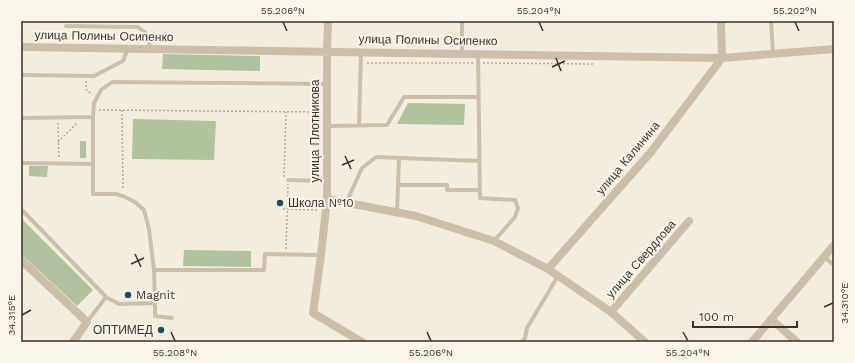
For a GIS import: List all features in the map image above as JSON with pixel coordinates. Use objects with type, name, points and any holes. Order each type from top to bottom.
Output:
[{"type":"street","name":"улица Плотникова","points":[[328,21],[327,199],[314,313],[362,342]]},
{"type":"street","points":[[721,21],[722,58]]},
{"type":"street","name":"улица Полины Осипенко","points":[[21,47],[361,51],[722,58],[834,49]]},
{"type":"street","name":"улица Калинина","points":[[548,268],[651,152],[722,58]]},
{"type":"street","points":[[327,199],[416,216],[494,242],[548,268],[611,312],[646,342]]},
{"type":"street","name":"улица Свердлова","points":[[611,312],[689,221]]},
{"type":"street","points":[[752,342],[834,245]]},
{"type":"street","points":[[21,260],[87,322],[73,342]]},
{"type":"street","points":[[771,319],[797,342]]},
{"type":"lane","points":[[462,21],[462,53]]},
{"type":"lane","points":[[771,21],[773,54]]},
{"type":"lane","points":[[66,26],[138,27],[148,35],[150,48]]},
{"type":"lane","points":[[21,75],[94,76],[123,60],[128,48]]},
{"type":"lane","points":[[359,125],[361,51]]},
{"type":"lane","points":[[478,53],[480,198],[515,200],[518,208],[515,217],[494,242]]},
{"type":"lane","points":[[172,318],[155,316],[154,270],[149,229],[144,210],[135,202],[123,196],[116,194],[93,194],[93,110],[94,103],[101,90],[112,82],[327,84]]},
{"type":"lane","points":[[328,126],[388,125],[404,97],[478,97]]},
{"type":"lane","points":[[21,118],[93,117]]},
{"type":"lane","points":[[346,203],[362,168],[376,157],[479,161]]},
{"type":"lane","points":[[397,212],[399,158]]},
{"type":"lane","points":[[21,164],[93,164]]},
{"type":"lane","points":[[288,180],[327,181]]},
{"type":"lane","points":[[398,185],[447,185],[447,190],[480,190]]},
{"type":"lane","points":[[21,211],[23,211],[106,297],[119,304],[155,303]]},
{"type":"lane","points":[[154,270],[264,270],[265,254],[321,255]]},
{"type":"lane","points":[[824,257],[834,265]]},
{"type":"lane","points":[[522,342],[525,338],[527,328],[558,276]]},
{"type":"lane","points":[[87,322],[106,297]]},
{"type":"path","points":[[86,76],[86,89],[96,99]]},
{"type":"path","points":[[93,110],[328,112]]},
{"type":"path","points":[[122,110],[123,196]]},
{"type":"path","points":[[285,254],[288,180],[284,180],[286,112]]},
{"type":"path","points":[[58,117],[59,164]]},
{"type":"path","points":[[58,142],[82,117]]},
{"type":"path","points":[[283,209],[326,210]]},
{"type":"green space","points":[[163,54],[260,56],[260,71],[162,69]]},
{"type":"green space","points":[[408,103],[465,104],[464,125],[397,124]]},
{"type":"green space","points":[[133,119],[216,121],[214,160],[132,159]]},
{"type":"green space","points":[[80,141],[86,141],[86,158],[80,158]]},
{"type":"green space","points":[[29,166],[48,166],[47,177],[29,176]]},
{"type":"green space","points":[[21,218],[93,290],[77,306],[21,254]]},
{"type":"green space","points":[[184,250],[251,251],[251,267],[183,266]]},
{"type":"place","name":"Школа №10","points":[[280,203]]},
{"type":"place","name":"Magnit","points":[[128,295]]},
{"type":"place","name":"ОПТИМЕД","points":[[161,330]]}]
